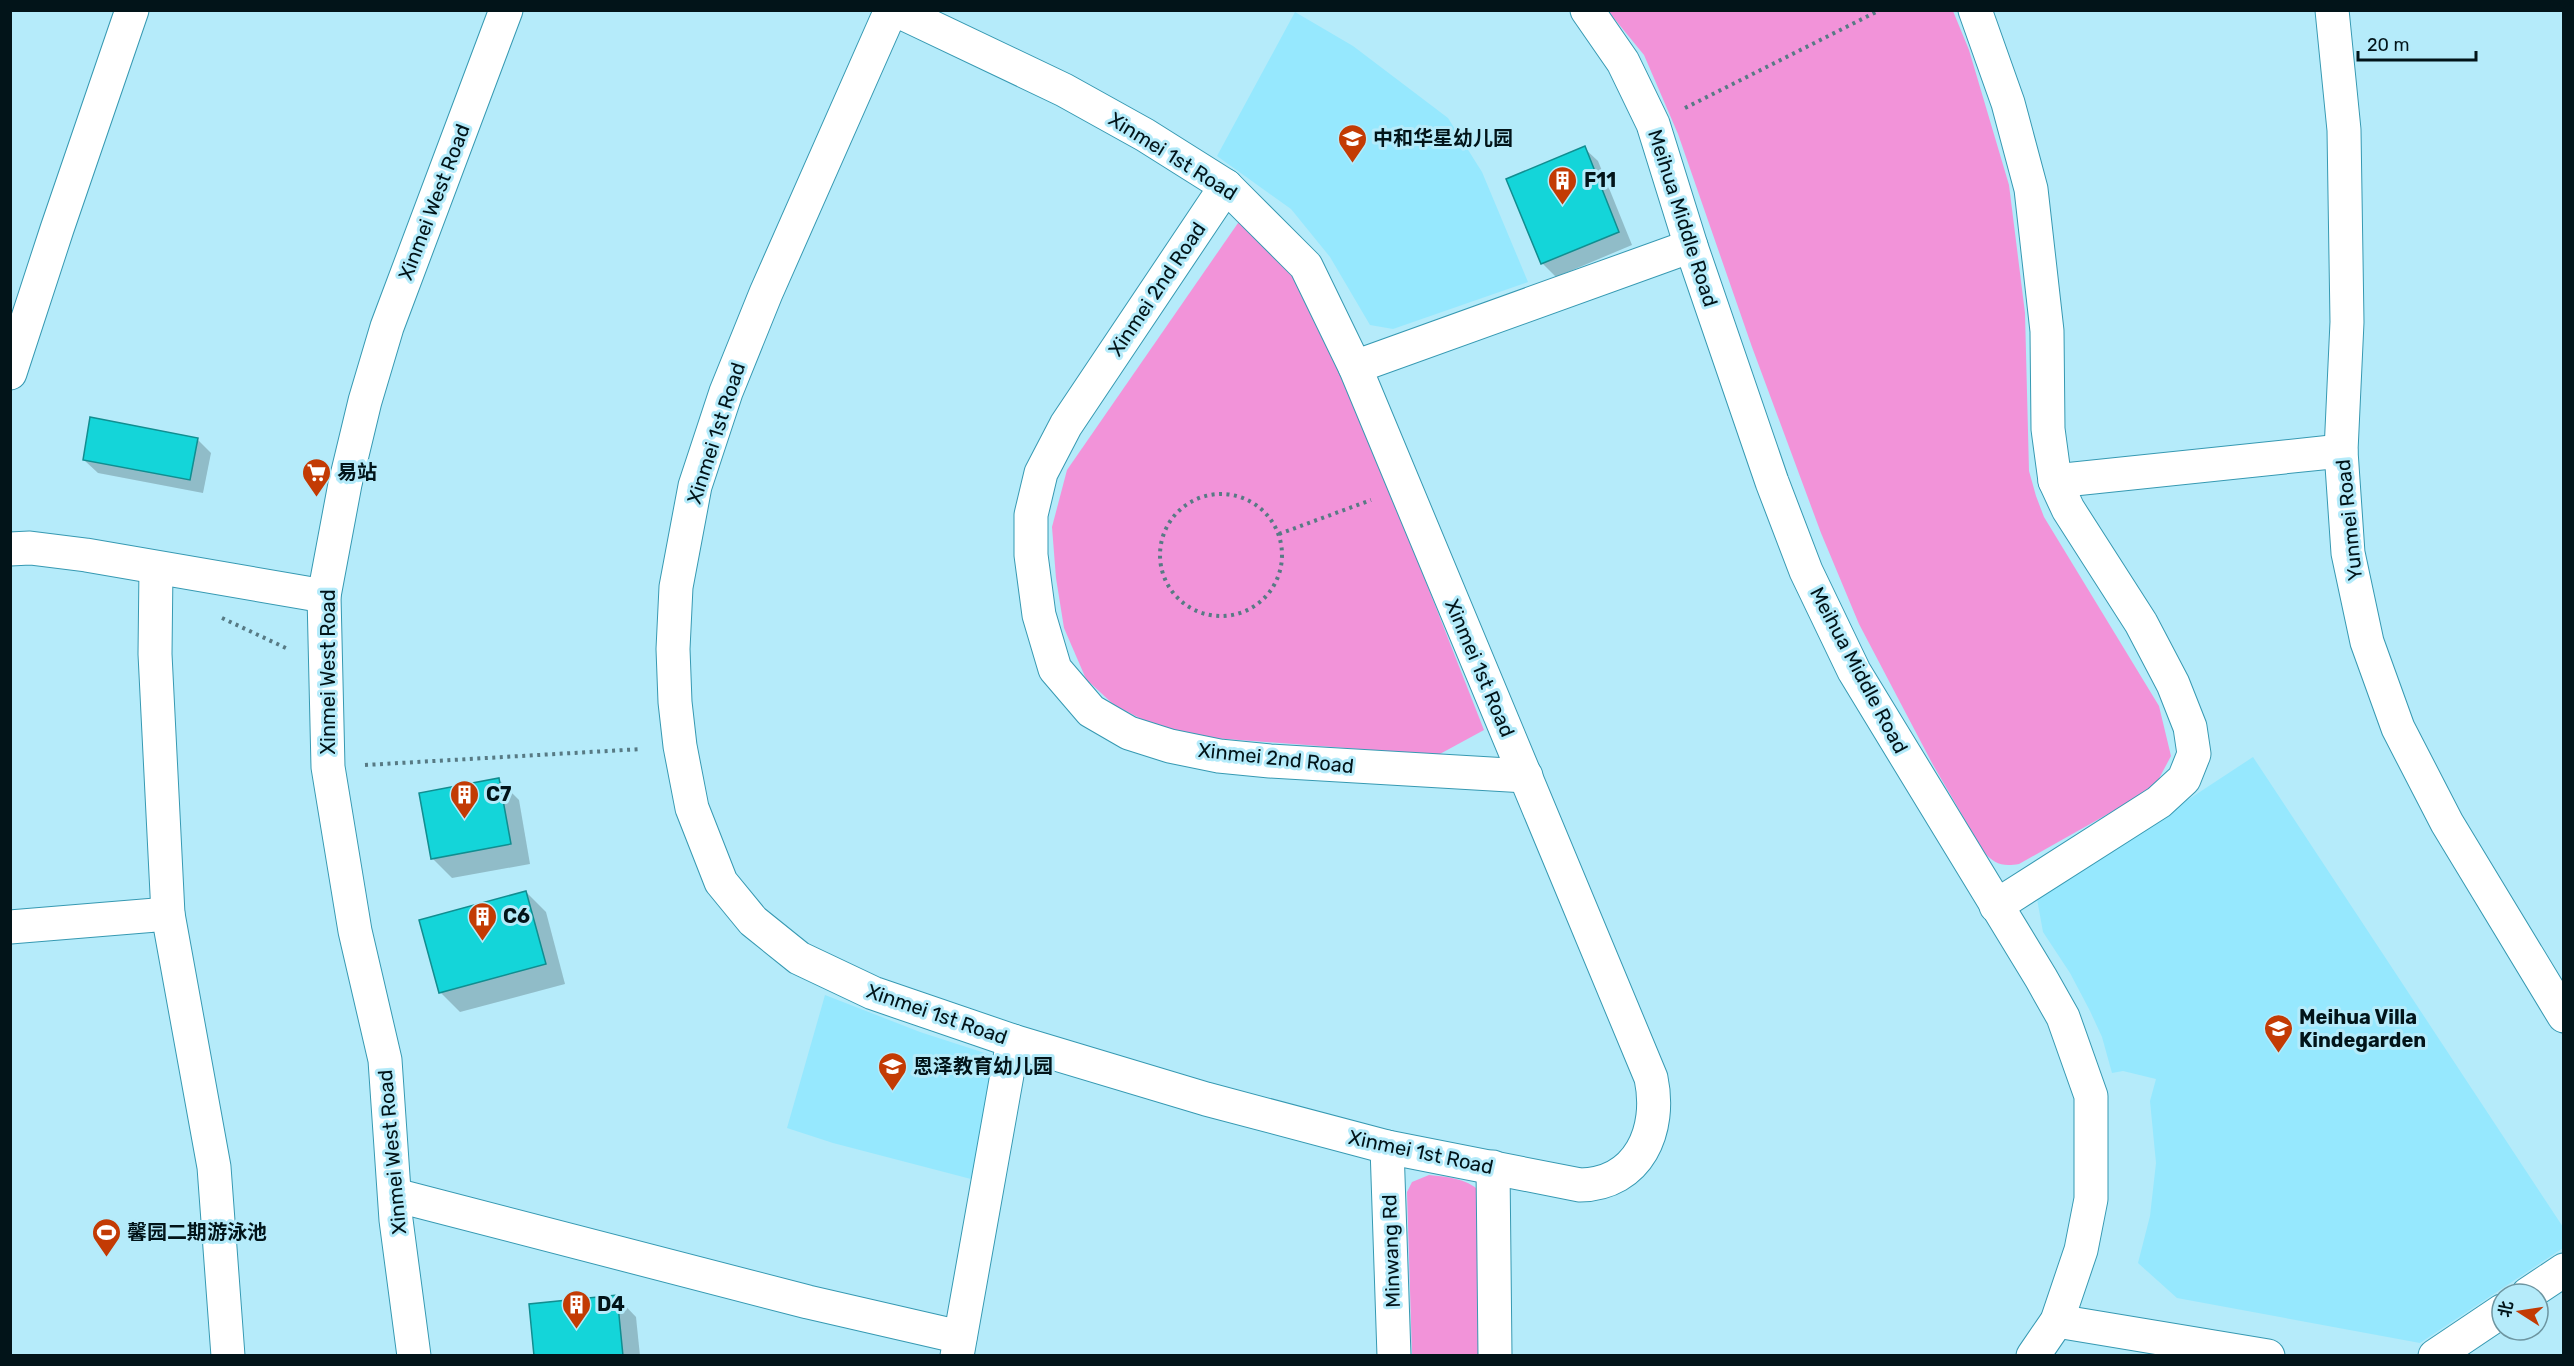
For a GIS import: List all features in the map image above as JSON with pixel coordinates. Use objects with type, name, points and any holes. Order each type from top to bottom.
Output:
[{"type":"street","points":[[10,373],[132,10]]},
{"type":"street","name":"Xinmei West Road","points":[[414,1356],[395,1195],[384,1060],[356,931],[328,767],[324,596],[365,401],[387,327],[506,10]]},
{"type":"street","name":"Xinmei 1st Road","points":[[891,10],[735,370],[695,486],[676,587],[673,649],[680,746],[692,808],[721,882],[753,921],[799,958],[873,993],[1013,1041],[1206,1099],[1387,1147],[1580,1185],[1596,1185],[1614,1177],[1633,1163],[1645,1146],[1650,1133],[1654,1111],[1650,1078],[1355,367],[1305,266],[1226,186],[1145,135],[1064,90],[896,10]]},
{"type":"street","name":"Meihua Middle Road","points":[[1587,10],[1623,62],[1653,124],[1691,246],[1772,482],[1806,571],[1854,671],[2063,1017],[2091,1096],[2091,1199],[2080,1250],[2057,1321],[2033,1356]]},
{"type":"street","points":[[1975,10],[2008,103],[2031,189],[2047,331],[2048,429],[2055,481],[2068,509],[2141,623],[2173,684],[2190,727],[2194,754],[2184,779],[2159,802],[1996,906]]},
{"type":"street","name":"Yunmei Road","points":[[2332,10],[2344,130],[2347,322],[2341,451],[2348,553],[2367,642],[2398,728],[2447,823],[2564,1016]]},
{"type":"street","name":"Xinmei 2nd Road","points":[[1226,186],[1066,425],[1041,472],[1031,515],[1031,555],[1039,615],[1055,669],[1091,711],[1129,733],[1170,746],[1220,756],[1270,761],[1526,776]]},
{"type":"street","points":[[1355,367],[1691,246]]},
{"type":"street","points":[[2055,481],[2341,451]]},
{"type":"street","points":[[10,549],[30,548],[86,555],[324,596]]},
{"type":"street","points":[[156,567],[155,654],[168,914],[217,1193],[228,1356]]},
{"type":"street","points":[[10,927],[168,914]]},
{"type":"street","points":[[395,1195],[808,1302],[958,1346],[1013,1041]]},
{"type":"street","name":"Minwang Rd","points":[[1387,1147],[1394,1356]]},
{"type":"street","points":[[1493,1167],[1495,1356]]},
{"type":"street","points":[[2546,1282],[2564,1270]]},
{"type":"street","points":[[2435,1356],[2490,1319]]},
{"type":"street","points":[[2057,1321],[2263,1355]]},
{"type":"path","points":[[1653,124],[1880,10]]},
{"type":"path","points":[[1279,534],[1405,487]]},
{"type":"path","points":[[1215,494],[1234,495],[1254,503],[1269,516],[1279,534],[1283,553],[1280,573],[1271,591],[1256,605],[1238,614],[1218,616],[1198,612],[1181,602],[1168,586],[1161,567],[1161,547],[1167,527],[1179,511],[1195,500],[1215,494]]},
{"type":"path","points":[[221,618],[282,647],[305,654],[325,656]]},
{"type":"path","points":[[328,767],[680,746]]},
{"type":"shaded area","points":[[1608,11],[1953,11],[1969,50],[2009,185],[2025,313],[2029,471],[2044,517],[2159,706],[2171,756],[2154,788],[2019,864],[1999,864],[1983,851],[1932,763],[1859,624],[1821,533],[1752,347],[1678,134],[1644,55]]},
{"type":"shaded area","name":"中和华星幼儿园","points":[[1295,12],[1353,46],[1448,118],[1482,172],[1528,282],[1393,329],[1370,325],[1330,257],[1291,209],[1217,156]]},
{"type":"shaded area","points":[[1238,223],[1249,223],[1289,266],[1317,312],[1484,730],[1438,755],[1200,737],[1157,727],[1114,705],[1086,679],[1064,628],[1056,578],[1052,527],[1067,470]]},
{"type":"shaded area","name":"Meihua Villa Kindegarden","points":[[2253,757],[2563,1227],[2563,1248],[2512,1282],[2490,1282],[2490,1296],[2420,1343],[2177,1298],[2138,1263],[2150,1216],[2156,1163],[2150,1101],[2156,1079],[2123,1071],[2112,1073],[2102,1037],[2090,1011],[2070,973],[2043,932],[2037,899]]},
{"type":"shaded area","name":"恩泽教育幼儿园","points":[[825,995],[920,1032],[994,1056],[971,1179],[833,1143],[787,1128]]},
{"type":"shaded area","points":[[1429,1175],[1462,1181],[1480,1191],[1485,1355],[1412,1355],[1407,1192],[1412,1182]]},
{"type":"building","name":"F11","points":[[1585,146],[1619,232],[1541,264],[1506,179]]},
{"type":"building","points":[[90,417],[198,438],[190,480],[83,460]]},
{"type":"building","name":"C7","points":[[499,778],[511,844],[431,859],[419,793]]},
{"type":"building","name":"C6","points":[[526,891],[546,964],[439,993],[419,920]]},
{"type":"building","name":"D4","points":[[617,1295],[623,1356],[534,1356],[529,1304]]},
{"type":"place","name":"中和华星幼儿园","points":[[1352,164]]},
{"type":"place","name":"F11","points":[[1563,206]]},
{"type":"place","name":"易站","points":[[316,498]]},
{"type":"place","name":"C7","points":[[465,820]]},
{"type":"place","name":"C6","points":[[482,942]]},
{"type":"place","name":"Meihua Villa Kindegarden","points":[[2278,1054]]},
{"type":"place","name":"恩泽教育幼儿园","points":[[892,1092]]},
{"type":"place","name":"馨园二期游泳池","points":[[106,1258]]},
{"type":"place","name":"D4","points":[[576,1330]]}]
